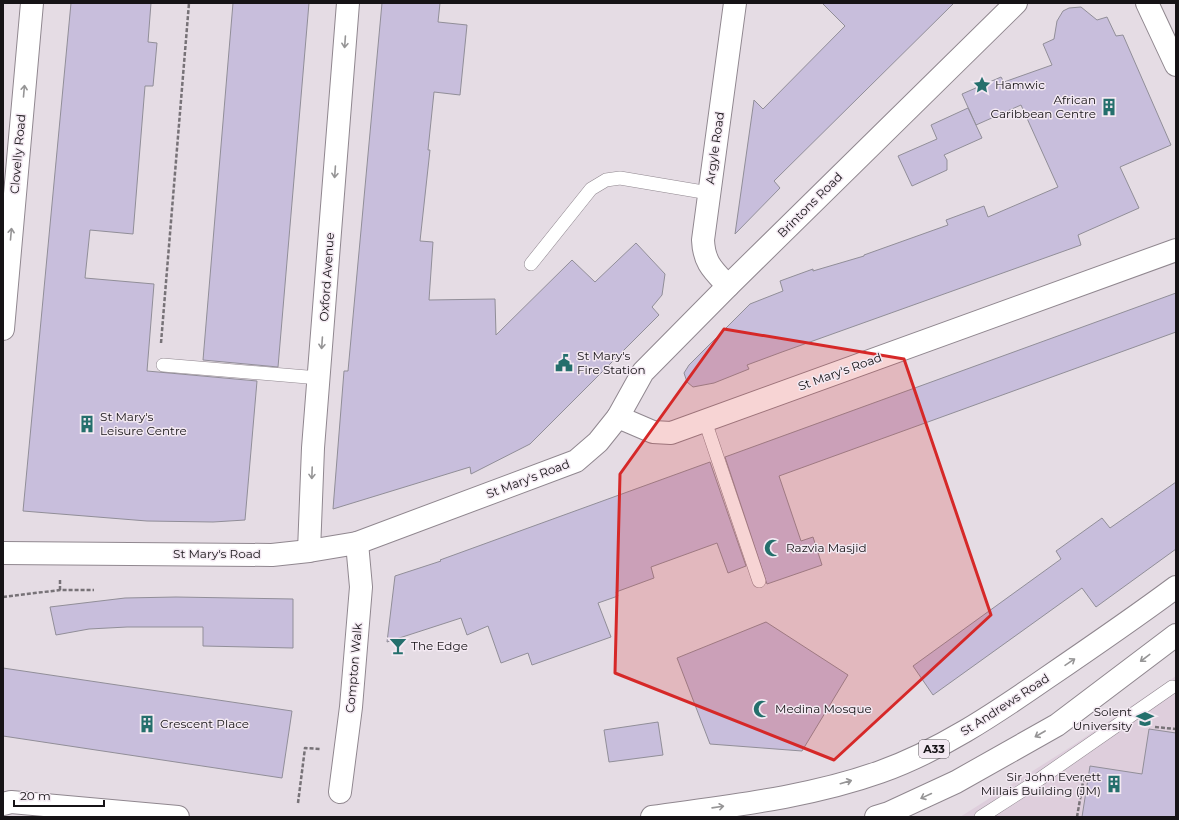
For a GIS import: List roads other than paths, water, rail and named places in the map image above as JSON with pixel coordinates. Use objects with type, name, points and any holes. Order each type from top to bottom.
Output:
[{"type":"street","name":"Clovelly Road","points":[[3,329],[32,3]]},
{"type":"street","name":"Oxford Avenue","points":[[309,551],[313,448],[348,3]]},
{"type":"street","name":"Argyle Road","points":[[728,286],[711,268],[704,255],[703,240],[734,3]]},
{"type":"street","name":"Brintons Road","points":[[618,417],[643,372],[728,286],[1016,3]]},
{"type":"street","points":[[1147,3],[1171,42],[1176,65]]},
{"type":"street","name":"St Mary's Road","points":[[3,553],[272,554],[309,551],[357,543],[576,461],[598,442],[618,417],[653,432],[671,433],[1176,250]]},
{"type":"street","name":"Compton Walk","points":[[340,792],[350,714],[361,587],[357,543]]},
{"type":"street","name":"St Andrews Road","points":[[652,817],[759,801],[822,789],[880,772],[929,751],[999,711],[1176,588]]},
{"type":"street","points":[[876,817],[889,813],[956,782],[1057,725],[1176,635]]},
{"type":"street","points":[[6,802],[178,817]]},
{"type":"lane","points":[[530,264],[591,189],[606,180],[620,178],[709,194]]},
{"type":"lane","points":[[163,365],[319,378]]},
{"type":"lane","points":[[705,421],[759,581]]},
{"type":"lane","points":[[981,817],[1034,783],[1172,687]]},
{"type":"place","name":"Hamwic","points":[[982,85]]},
{"type":"place","name":"African Caribbean Centre","points":[[1109,107]]},
{"type":"place","name":"St Mary's Fire Station","points":[[564,363]]},
{"type":"place","name":"St Mary's Leisure Centre","points":[[87,424]]},
{"type":"place","name":"Razvia Masjid","points":[[773,548]]},
{"type":"place","name":"The Edge","points":[[398,646]]},
{"type":"place","name":"Medina Mosque","points":[[762,709]]},
{"type":"place","name":"Solent University","points":[[1145,719]]},
{"type":"place","name":"Crescent Place","points":[[147,724]]},
{"type":"place","name":"Sir John Everett Millais Building (JM)","points":[[1114,784]]}]
